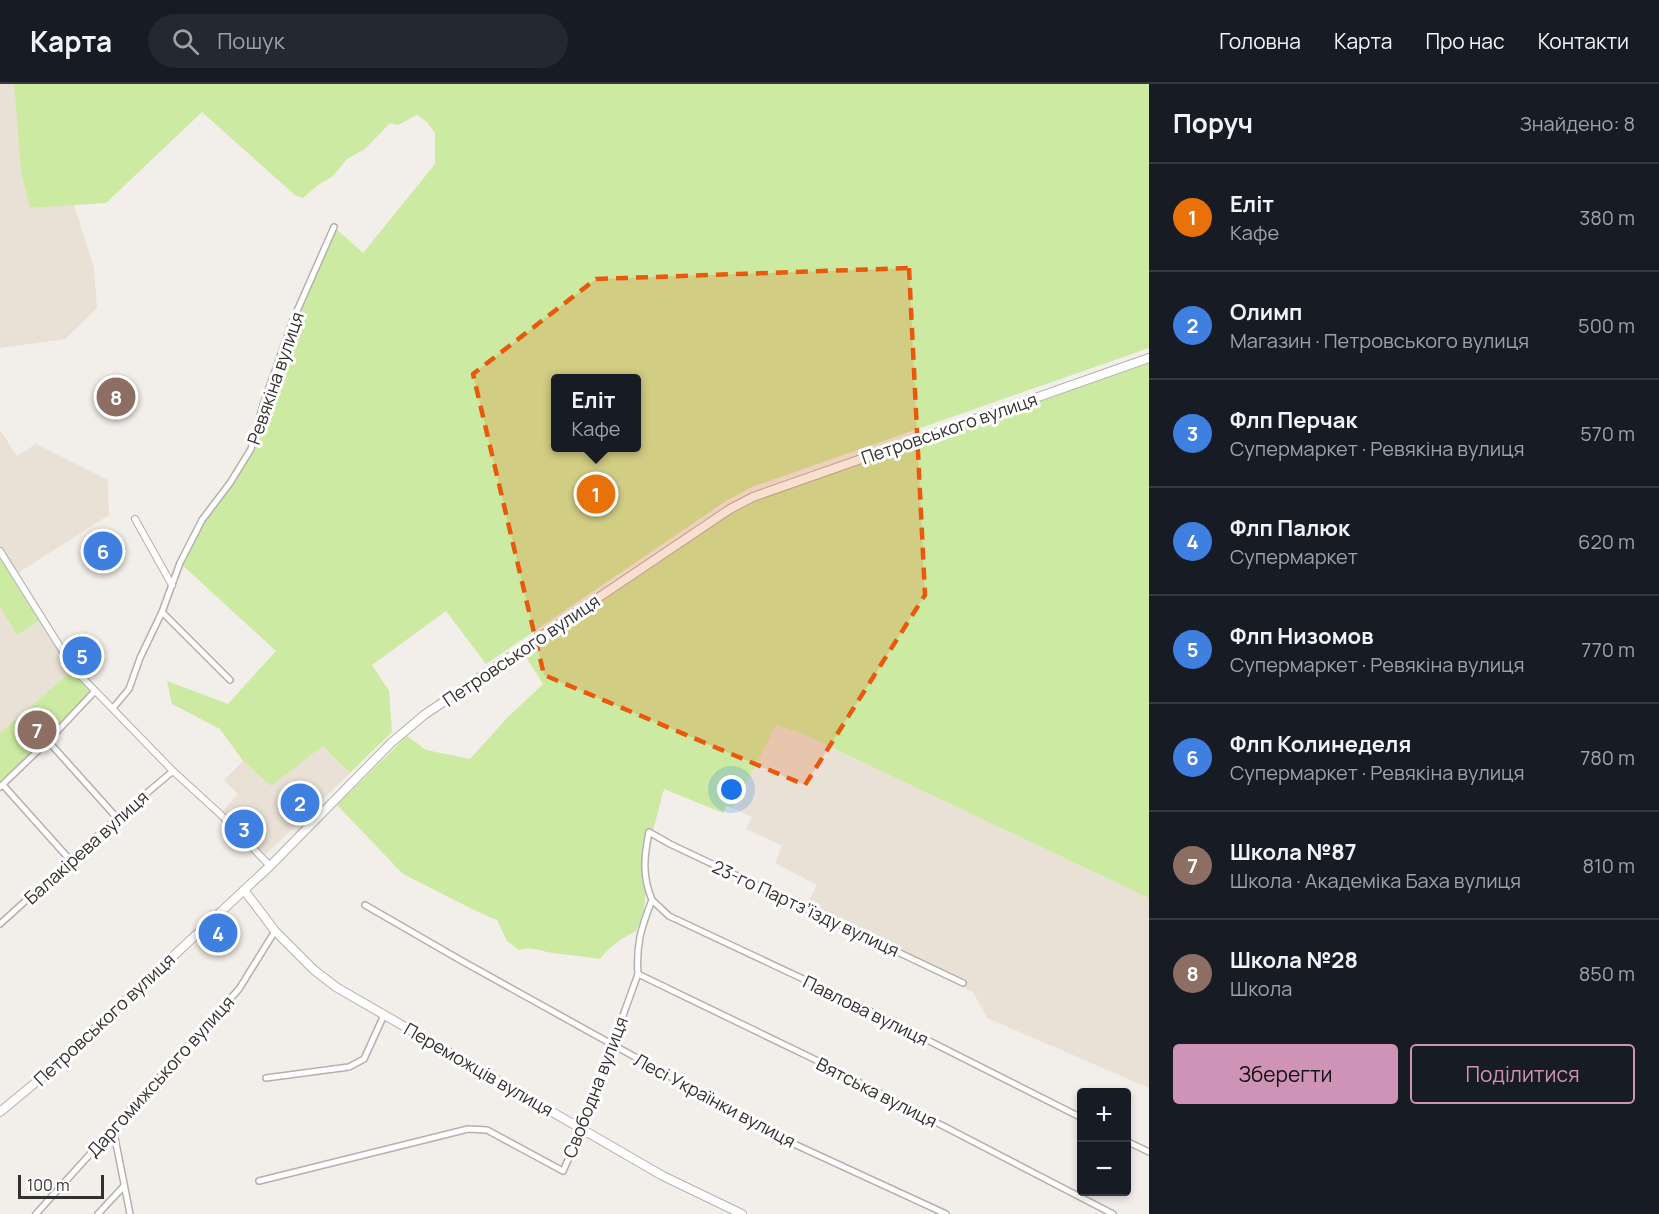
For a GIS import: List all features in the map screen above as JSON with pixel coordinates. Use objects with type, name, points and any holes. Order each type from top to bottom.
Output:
[{"type":"main road","name":"Петровського вулиця","points":[[0,1112],[52,1069],[270,866],[391,743],[424,715],[730,509],[753,497],[1149,358]]},
{"type":"main road","name":"Переможців вулиця","points":[[244,890],[275,931],[336,987],[663,1176],[742,1214]]},
{"type":"street","name":"Ревякіна вулиця","points":[[112,708],[129,688],[140,658],[162,612],[180,562],[202,520],[230,483],[251,449],[263,405],[289,331],[334,227]]},
{"type":"street","points":[[135,519],[172,585]]},
{"type":"street","points":[[0,551],[74,669],[270,866]]},
{"type":"street","points":[[162,612],[230,680]]},
{"type":"street","points":[[71,861],[1,786],[95,691]]},
{"type":"street","points":[[48,741],[117,818]]},
{"type":"street","name":"Балакірева вулиця","points":[[0,924],[117,818],[173,771]]},
{"type":"street","name":"23-го Партз’їзду вулиця","points":[[652,900],[645,884],[643,861],[648,832],[963,983]]},
{"type":"street","name":"Свободна вулиця","points":[[259,1181],[468,1129],[487,1130],[563,1171],[582,1129],[638,974],[636,948],[652,900]]},
{"type":"street","name":"Павлова вулиця","points":[[652,900],[669,916],[848,999],[1077,1115]]},
{"type":"street","name":"Лесі Українки вулиця","points":[[365,905],[781,1138],[945,1214]]},
{"type":"street","name":"Даргомижського вулиця","points":[[36,1214],[239,989],[275,931]]},
{"type":"street","name":"Вятська вулиця","points":[[638,974],[818,1061],[1113,1214]]},
{"type":"street","points":[[266,1078],[349,1067],[357,1063],[364,1059],[384,1015]]},
{"type":"street","points":[[111,1130],[114,1133],[130,1214]]},
{"type":"street","points":[[1128,1142],[1149,1152]]},
{"type":"street","points":[[98,1214],[124,1186]]},
{"type":"highlighted area","points":[[909,268],[925,595],[805,785],[544,675],[473,374],[596,279]]},
{"type":"shaded area","points":[[0,84],[14,84],[21,172],[30,208],[74,205],[94,268],[97,308],[65,339],[0,348]]},
{"type":"shaded area","points":[[0,430],[17,456],[36,444],[108,480],[109,515],[15,575],[0,551]]},
{"type":"shaded area","points":[[0,607],[17,635],[43,618],[74,669],[0,733]]},
{"type":"shaded area","points":[[775,724],[801,733],[1149,898],[1149,1088],[987,1018],[973,992],[879,942],[805,908],[817,885],[775,863],[782,846],[746,829],[752,817],[733,808]]},
{"type":"shaded area","points":[[323,746],[350,773],[262,858],[220,814],[238,794],[224,780],[243,761],[271,786]]},
{"type":"green space","points":[[14,84],[1149,84],[1149,348],[752,487],[726,501],[486,664],[446,611],[372,665],[389,691],[392,732],[350,773],[323,746],[271,786],[243,761],[220,729],[172,704],[167,681],[228,704],[276,651],[180,563],[202,520],[251,449],[273,375],[334,227],[363,253],[435,164],[435,133],[427,122],[417,115],[398,125],[390,123],[365,149],[347,159],[333,176],[303,198],[295,195],[202,112],[106,203],[30,208],[21,172]]},
{"type":"green space","points":[[1149,363],[1149,898],[801,733],[776,725],[733,808],[727,806],[723,813],[664,789],[650,842],[644,910],[636,931],[616,943],[600,959],[533,949],[519,950],[507,941],[497,920],[403,874],[337,805],[407,736],[426,750],[470,759],[507,718],[543,684],[524,654],[733,513],[758,500]]},
{"type":"green space","points":[[0,551],[43,618],[17,635],[0,607]]},
{"type":"green space","points":[[74,669],[95,691],[0,787],[0,733]]},
{"type":"place","name":"Школа №28","points":[[116,397]]},
{"type":"place","name":"Еліт","points":[[596,494]]},
{"type":"place","name":"Флп Колинеделя","points":[[103,551]]},
{"type":"place","name":"Флп Низомов","points":[[82,656]]},
{"type":"place","name":"Школа №87","points":[[37,730]]},
{"type":"place","name":"Олимп","points":[[300,803]]},
{"type":"place","name":"Флп Перчак","points":[[244,829]]},
{"type":"place","name":"Флп Палюк","points":[[218,933]]}]
